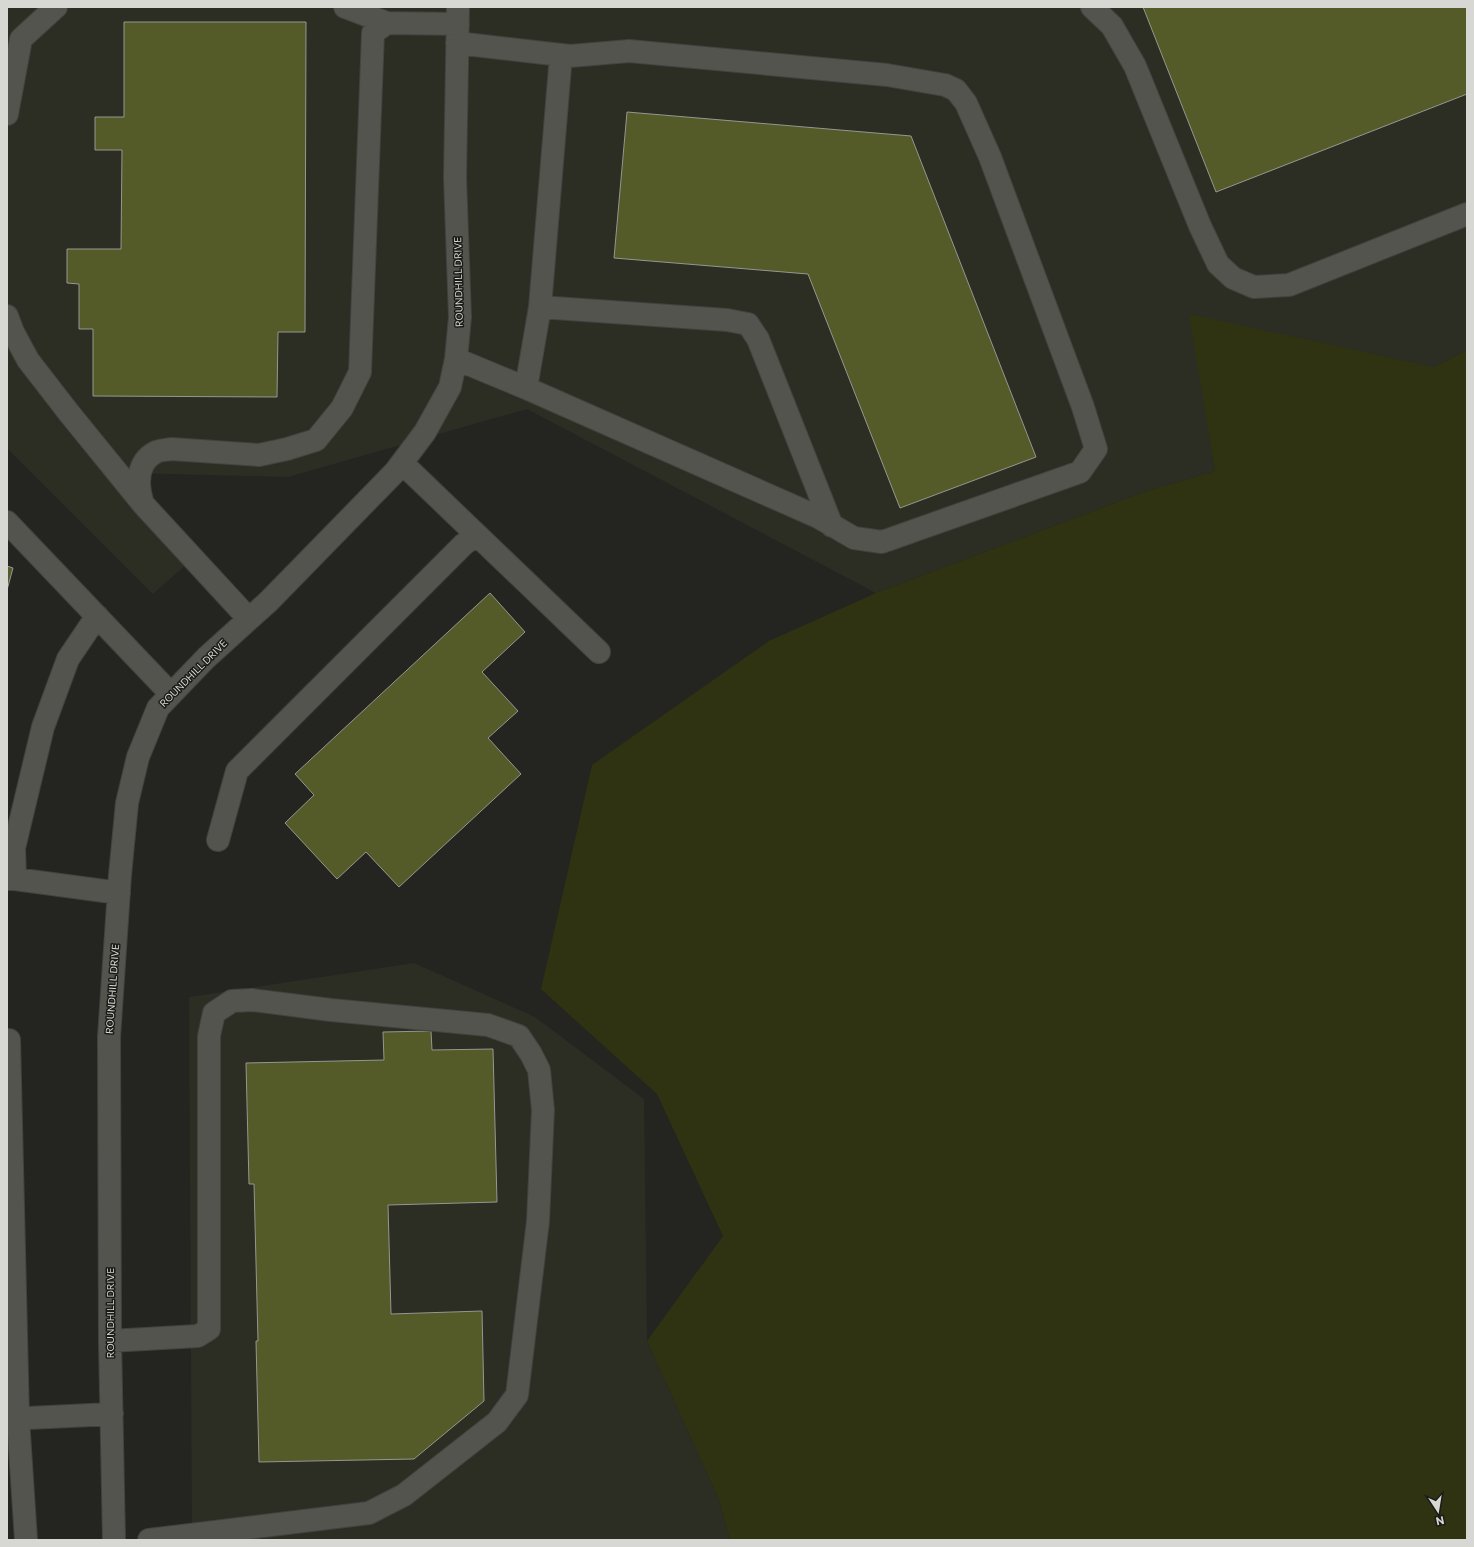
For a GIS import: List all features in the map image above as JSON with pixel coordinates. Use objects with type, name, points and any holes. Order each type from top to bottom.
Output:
[{"type":"street","points":[[7,114],[21,39],[56,7]]},
{"type":"street","points":[[345,7],[387,23],[458,25],[570,56],[629,51],[887,75],[945,85],[956,90],[966,103],[990,157],[1077,393],[1096,449],[1080,472],[882,542],[854,538],[811,514],[526,388],[456,359]]},
{"type":"street","points":[[1092,7],[1112,26],[1135,66],[1200,226],[1218,264],[1233,278],[1254,287],[1289,285],[1467,214]]},
{"type":"street","points":[[143,504],[139,493],[139,475],[144,460],[157,451],[171,449],[259,455],[287,449],[316,440],[342,408],[360,372],[373,33],[387,23]]},
{"type":"street","name":"ROUNDHILL DRIVE","points":[[114,1540],[110,1342],[109,1037],[127,803],[138,757],[158,708],[206,658],[275,596],[395,472],[425,432],[450,386],[456,359],[460,317],[455,177],[458,25]]},
{"type":"street","points":[[526,388],[540,307],[561,54]]},
{"type":"street","points":[[540,307],[727,320],[748,324],[758,339],[832,526]]},
{"type":"street","points":[[7,316],[13,332],[28,360],[69,413],[143,504],[249,619]]},
{"type":"street","points":[[402,463],[599,652]]},
{"type":"street","points":[[7,522],[171,694]]},
{"type":"street","points":[[218,840],[237,771],[459,550],[476,535]]},
{"type":"street","points":[[97,616],[68,659],[43,727],[14,848],[11,879],[119,893]]},
{"type":"street","points":[[110,1342],[198,1336],[209,1329],[209,1036],[214,1013],[232,1001],[252,1000],[330,1010],[488,1024],[519,1036],[531,1054],[539,1070],[543,1110],[538,1221],[517,1395],[497,1422],[404,1495],[369,1513],[148,1540]]},
{"type":"street","points":[[9,1040],[12,1419],[16,1517],[26,1540]]},
{"type":"street","points":[[12,1419],[112,1414]]},
{"type":"shaded area","points":[[7,7],[1467,7],[1467,350],[1434,367],[1190,315],[1215,471],[1144,492],[876,593],[527,409],[288,477],[133,473],[188,563],[153,594],[7,448]]},
{"type":"shaded area","points":[[414,963],[535,1017],[644,1099],[647,1341],[719,1500],[730,1540],[192,1540],[189,997]]},
{"type":"green space","points":[[1189,314],[1434,367],[1467,350],[1467,1540],[730,1540],[719,1500],[647,1341],[723,1236],[657,1094],[541,989],[592,765],[769,641],[876,593],[1144,492],[1215,471]]},
{"type":"building","points":[[1143,7],[1467,7],[1467,94],[1216,192]]},
{"type":"building","points":[[124,22],[306,22],[305,332],[278,332],[277,397],[93,396],[93,329],[79,329],[79,284],[67,283],[67,249],[121,249],[122,150],[95,150],[95,117],[124,117]]},
{"type":"building","points":[[627,112],[911,136],[1036,457],[900,508],[808,274],[614,258]]},
{"type":"building","points":[[7,566],[13,568],[7,590]]},
{"type":"building","points":[[490,593],[525,632],[482,672],[518,711],[488,738],[521,774],[399,887],[366,852],[337,879],[285,823],[314,795],[295,774]]},
{"type":"building","points":[[431,1031],[432,1050],[493,1049],[497,1202],[388,1205],[391,1314],[482,1311],[484,1401],[414,1459],[259,1462],[254,1184],[249,1184],[246,1063],[384,1060],[383,1032]]}]
